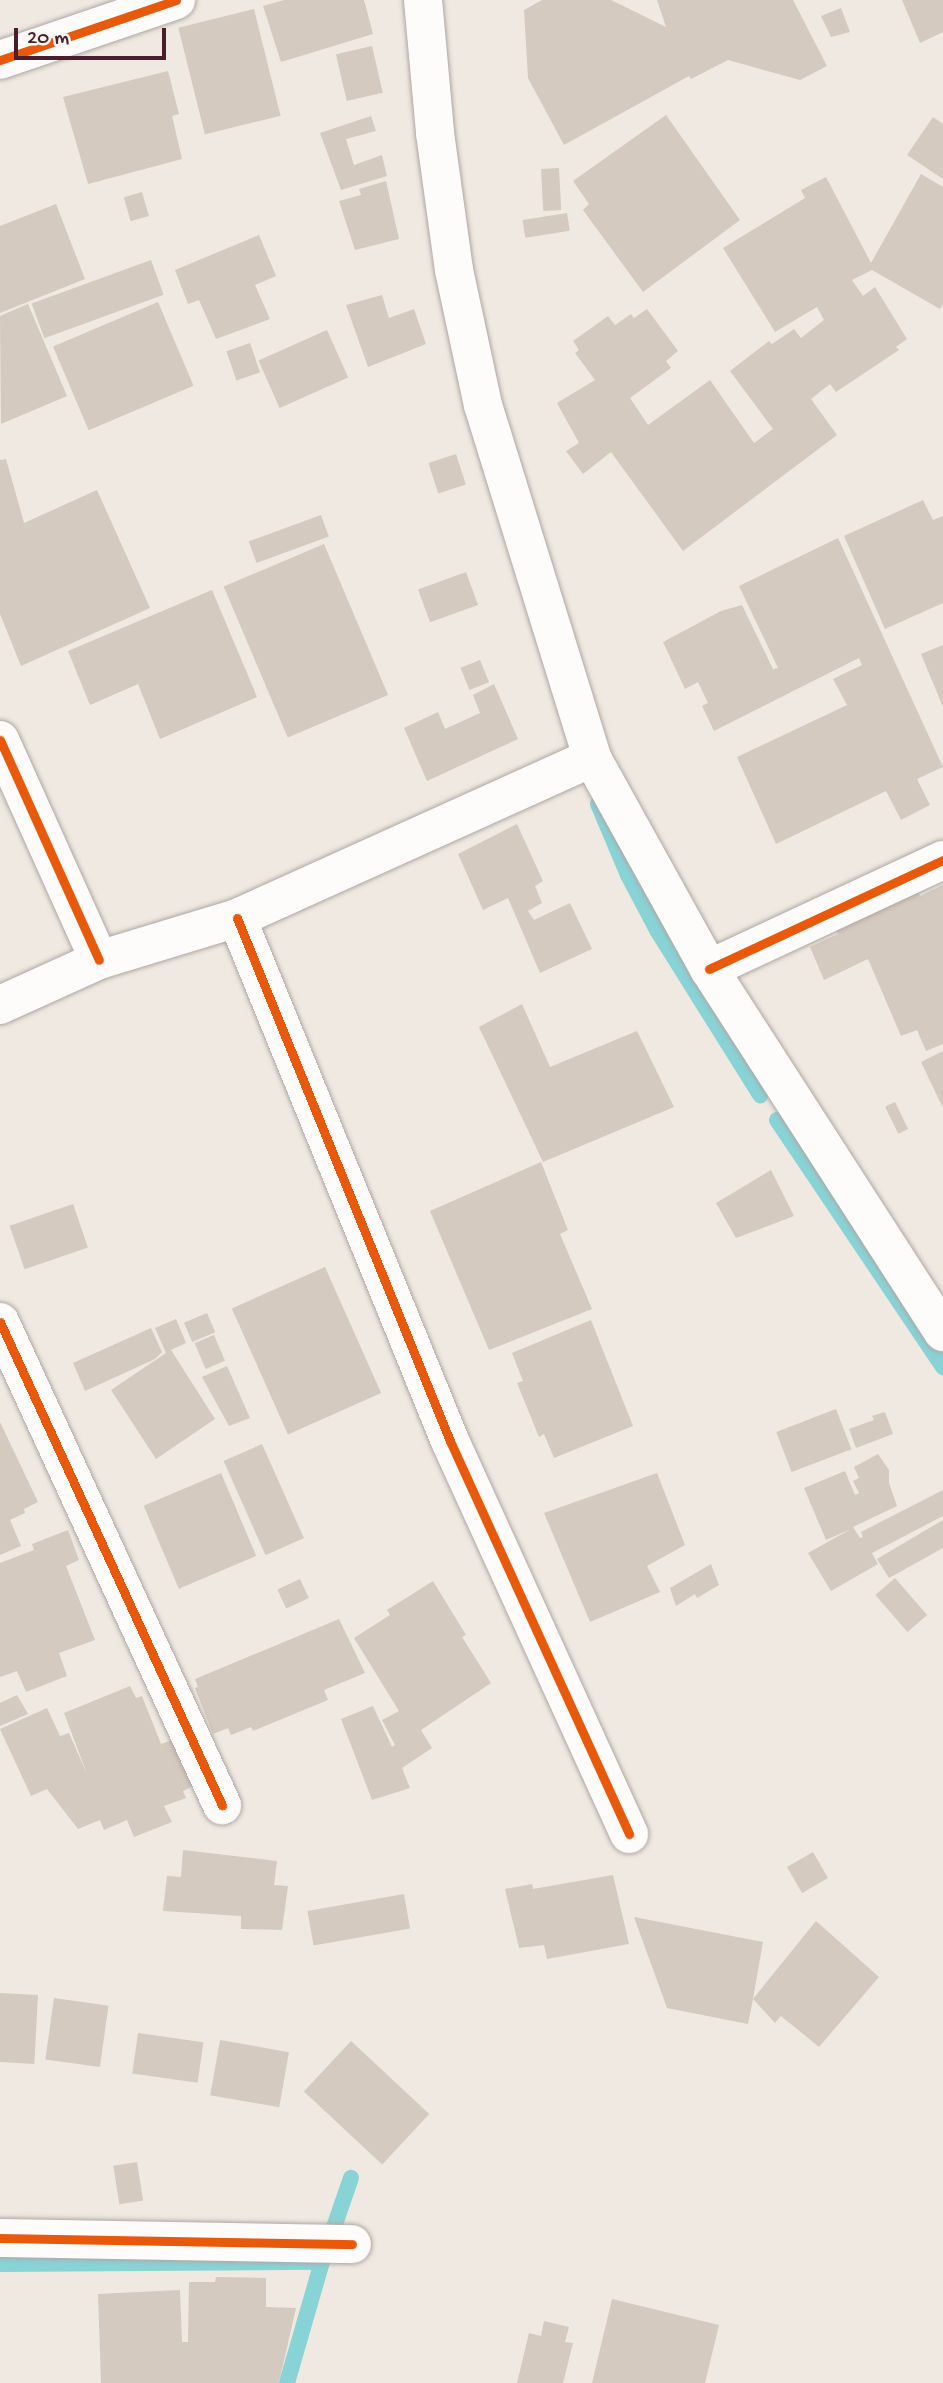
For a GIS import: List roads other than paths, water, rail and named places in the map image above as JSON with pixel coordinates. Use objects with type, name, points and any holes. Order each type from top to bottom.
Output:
[{"type":"street","points":[[0,60],[176,0]]},
{"type":"street","points":[[423,0],[435,133],[454,270],[483,405],[592,758],[709,969],[943,1332]]},
{"type":"street","points":[[0,740],[100,960]]},
{"type":"street","points":[[0,1005],[100,960],[237,918],[592,758]]},
{"type":"street","points":[[709,969],[943,860]]},
{"type":"street","points":[[237,918],[450,1441],[629,1834]]},
{"type":"street","points":[[0,1322],[222,1805]]},
{"type":"street","points":[[0,2238],[352,2244]]},
{"type":"waterway","points":[[598,804],[628,875],[657,930],[760,1095]]},
{"type":"waterway","points":[[777,1120],[943,1367]]},
{"type":"waterway","points":[[287,2383],[322,2262],[351,2178]]},
{"type":"waterway","points":[[0,2264],[316,2262]]}]
